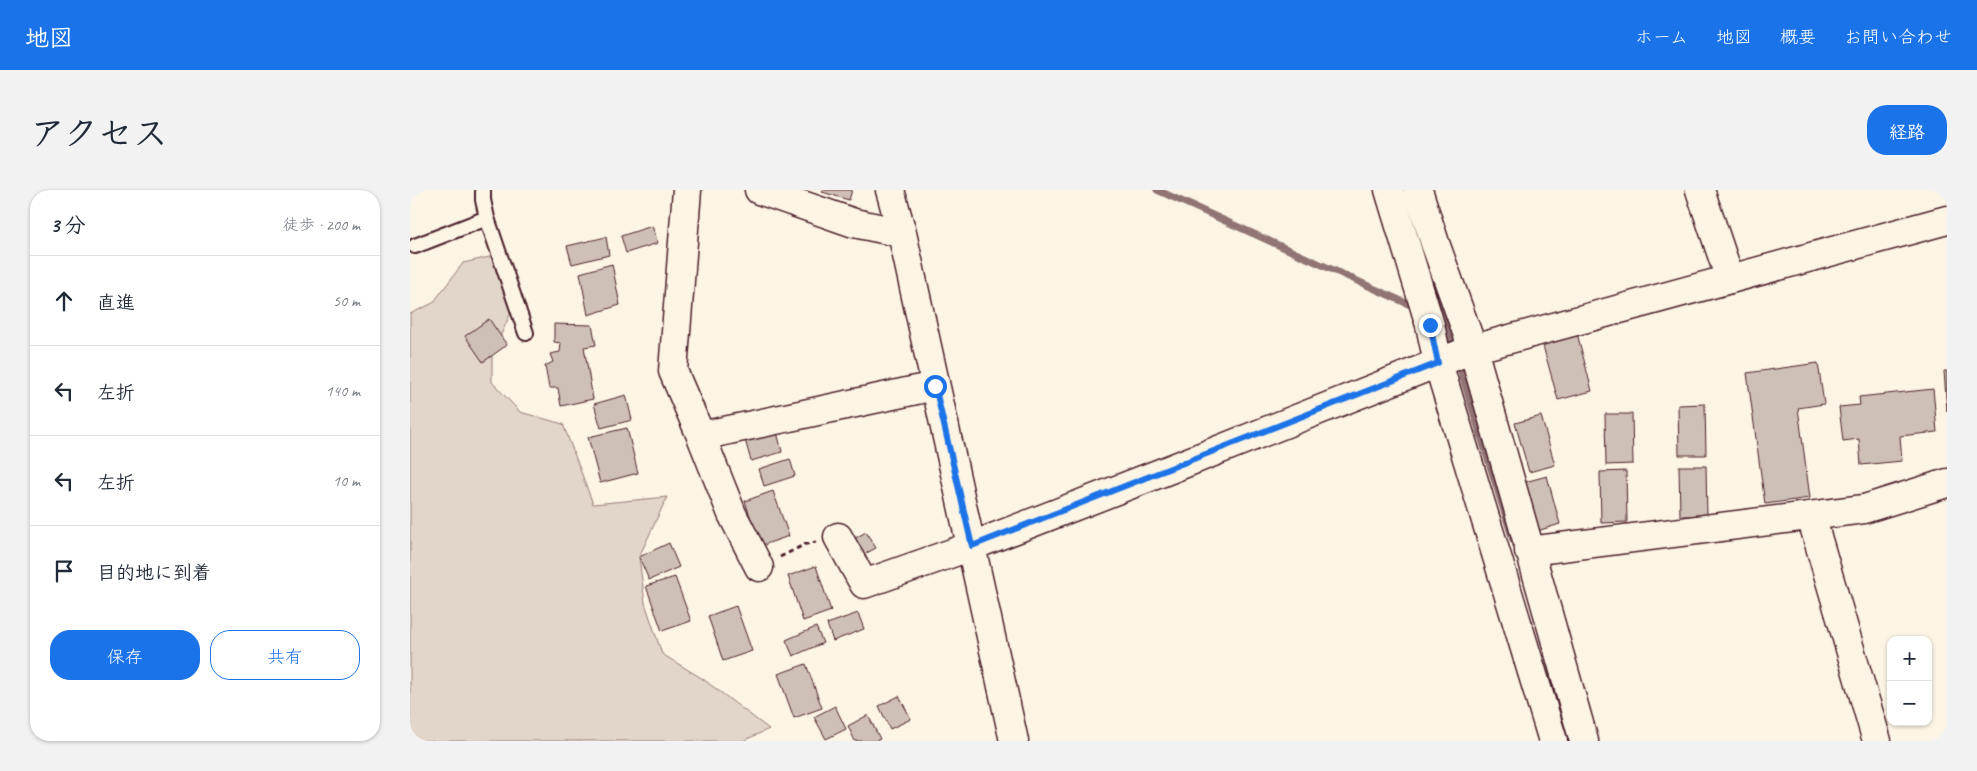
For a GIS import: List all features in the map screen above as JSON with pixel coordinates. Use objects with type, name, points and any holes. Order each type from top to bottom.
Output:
[{"type":"street","points":[[687,190],[673,371],[732,514],[759,567]]},
{"type":"street","points":[[759,190],[854,223],[902,233]]},
{"type":"street","points":[[890,190],[902,233],[1014,741]]},
{"type":"street","points":[[1389,190],[1430,325],[1455,356],[1529,551],[1584,741]]},
{"type":"street","points":[[1418,190],[1435,243],[1455,356],[1553,741]]},
{"type":"street","points":[[1700,190],[1730,279]]},
{"type":"street","points":[[838,537],[864,584],[972,546],[1455,356],[1947,220]]},
{"type":"street","points":[[701,436],[935,386]]},
{"type":"street","points":[[1529,551],[1864,509],[1947,483]]},
{"type":"street","points":[[1811,516],[1877,741]]},
{"type":"lane","points":[[483,190],[482,200],[487,218],[526,333]]},
{"type":"lane","points":[[415,246],[487,218]]},
{"type":"path","points":[[759,567],[806,544],[838,537]]},
{"type":"shaded area","points":[[494,256],[512,310],[492,355],[492,382],[520,412],[563,424],[593,504],[667,497],[639,557],[645,603],[662,654],[703,679],[769,729],[743,741],[410,741],[410,314],[433,303],[463,263]]},
{"type":"building","points":[[823,190],[852,190],[849,200],[822,192]]},
{"type":"building","points":[[652,226],[658,243],[626,253],[621,236]]},
{"type":"building","points":[[606,237],[609,255],[572,264],[567,246]]},
{"type":"building","points":[[612,264],[620,305],[588,315],[580,273]]},
{"type":"building","points":[[489,319],[507,345],[483,362],[465,336]]},
{"type":"building","points":[[554,324],[592,325],[596,345],[584,347],[593,399],[561,406],[558,388],[549,388],[545,366],[553,362],[550,354],[560,352],[561,343],[554,342]]},
{"type":"building","points":[[1577,333],[1592,391],[1558,400],[1542,342]]},
{"type":"building","points":[[1818,363],[1824,404],[1798,408],[1810,498],[1765,504],[1747,373]]},
{"type":"building","points":[[1944,371],[1947,371],[1947,411]]},
{"type":"building","points":[[1933,389],[1937,432],[1900,436],[1902,461],[1861,465],[1859,439],[1843,441],[1839,407],[1860,405],[1859,397]]},
{"type":"building","points":[[626,395],[632,420],[601,428],[594,404]]},
{"type":"building","points":[[1705,404],[1706,455],[1679,455],[1678,405]]},
{"type":"building","points":[[1605,414],[1632,414],[1633,464],[1606,465]]},
{"type":"building","points":[[1541,416],[1555,465],[1529,472],[1515,423]]},
{"type":"building","points":[[627,428],[638,473],[600,483],[588,437]]},
{"type":"building","points":[[776,428],[782,452],[751,461],[744,436]]},
{"type":"building","points":[[790,459],[795,476],[764,486],[759,469]]},
{"type":"building","points":[[1679,466],[1706,466],[1707,516],[1680,516]]},
{"type":"building","points":[[1626,471],[1627,522],[1601,523],[1600,472]]},
{"type":"building","points":[[1547,476],[1560,524],[1534,532],[1521,483]]},
{"type":"building","points":[[773,491],[789,536],[760,546],[745,501]]},
{"type":"building","points":[[866,532],[876,548],[859,557],[850,541]]},
{"type":"building","points":[[669,543],[679,567],[649,580],[639,557]]},
{"type":"building","points":[[816,566],[831,611],[803,621],[788,576]]},
{"type":"building","points":[[675,577],[691,621],[662,631],[646,586]]},
{"type":"building","points":[[736,606],[752,651],[723,661],[708,616]]},
{"type":"building","points":[[858,613],[864,629],[833,641],[827,624]]},
{"type":"building","points":[[816,627],[823,643],[793,656],[786,640]]},
{"type":"building","points":[[806,664],[822,708],[794,718],[778,674]]},
{"type":"building","points":[[899,696],[911,719],[890,729],[879,706]]},
{"type":"building","points":[[835,706],[846,729],[826,739],[814,717]]},
{"type":"building","points":[[868,715],[880,739],[875,741],[855,741],[848,726]]},
{"type":"waterway","points":[[1157,190],[1417,308]]},
{"type":"waterway","points":[[1426,259],[1455,351]]},
{"type":"waterway","points":[[1458,362],[1513,540]]},
{"type":"route","points":[[935,386],[972,546],[1438,363],[1430,325]]}]
